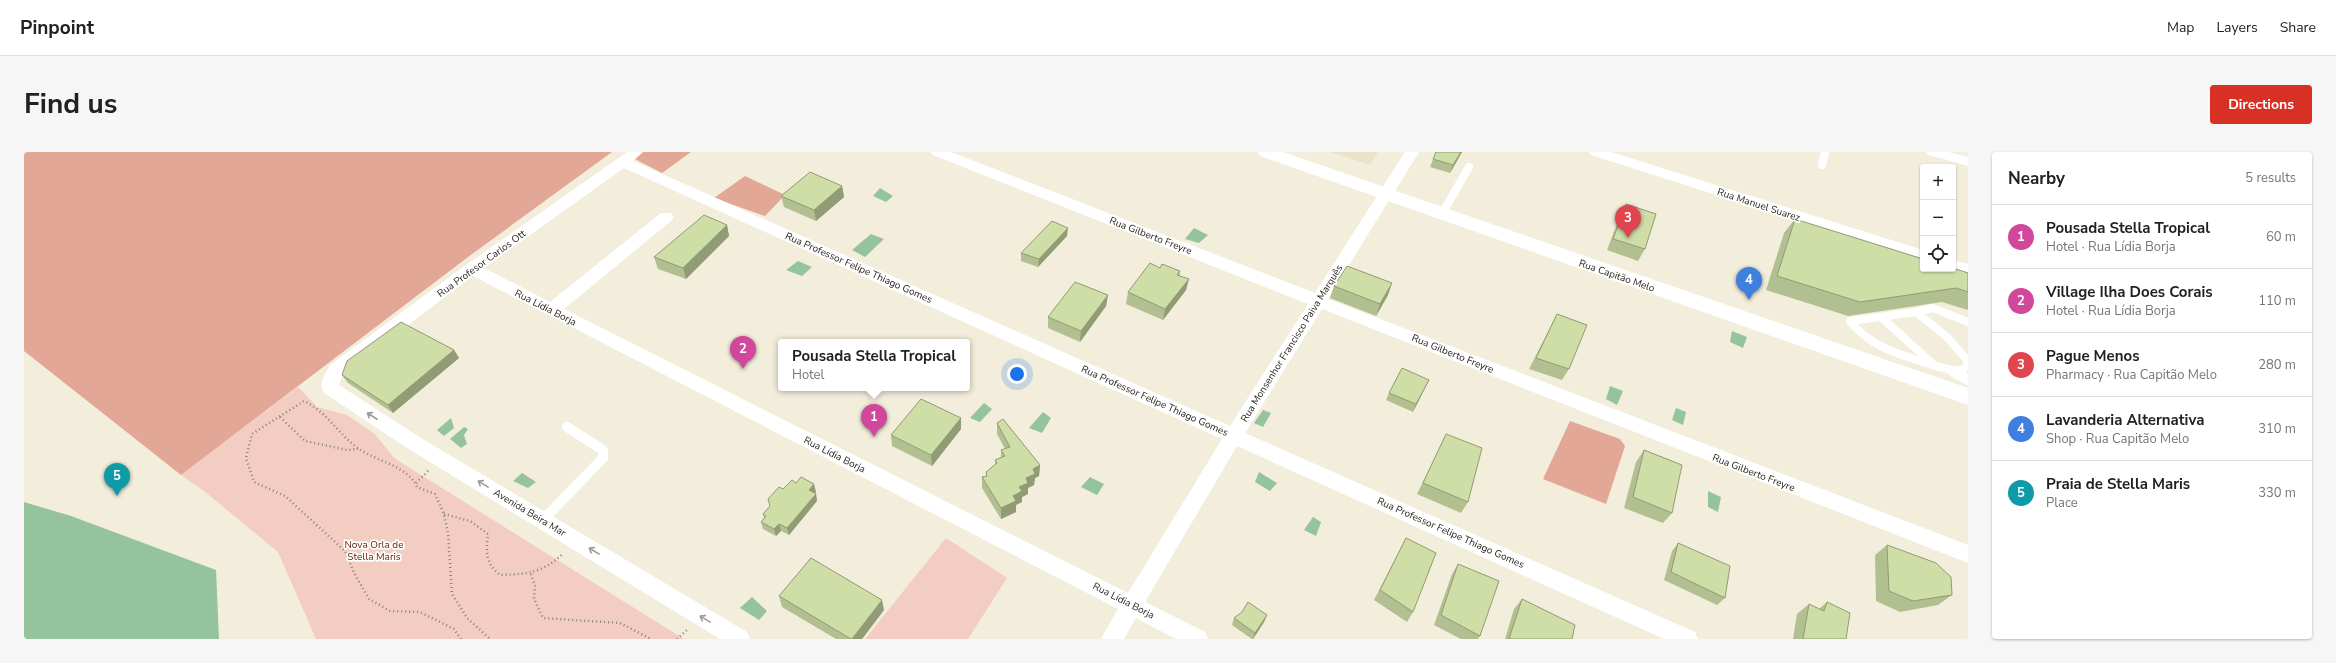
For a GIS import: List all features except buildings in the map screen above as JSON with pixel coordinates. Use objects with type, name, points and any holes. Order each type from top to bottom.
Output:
[{"type":"main road","name":"Rua Capitão Melo","points":[[1266,152],[1968,397]]},
{"type":"street","name":"Rua Gilberto Freyre","points":[[938,152],[1718,458],[1968,554]]},
{"type":"street","name":"Rua Monsenhor Francisco Paiva Marquês","points":[[1112,639],[1234,435],[1412,152]]},
{"type":"street","name":"Rua Manuel Suarez","points":[[1596,152],[1920,255]]},
{"type":"street","points":[[1933,152],[1968,162]]},
{"type":"street","name":"Rua Profesor Carlos Ott","points":[[330,380],[336,370],[357,354],[472,269],[630,157]]},
{"type":"street","name":"Rua Professor Felipe Thiago Gomes","points":[[630,157],[1234,435],[1687,639]]},
{"type":"street","points":[[551,310],[666,217]]},
{"type":"street","points":[[1956,266],[1968,270]]},
{"type":"street","name":"Rua Lídia Borja","points":[[472,269],[1132,604],[1198,639]]},
{"type":"street","name":"Avenida Beira Mar","points":[[330,380],[330,388],[414,443],[739,639]]},
{"type":"lane","points":[[1822,165],[1825,152]]},
{"type":"lane","points":[[1442,214],[1469,167]]},
{"type":"lane","points":[[1916,312],[1947,337],[1968,362],[1964,373],[1935,366],[1876,346],[1858,334],[1850,322],[1933,308],[1968,322]]},
{"type":"lane","points":[[1881,317],[1935,366]]},
{"type":"lane","points":[[1947,368],[1968,380]]},
{"type":"lane","points":[[543,520],[603,458],[603,450],[598,445],[567,427]]},
{"type":"path","points":[[461,639],[454,629],[420,612],[390,611],[369,599],[354,573],[345,551],[319,529],[285,496],[254,482],[246,458],[252,434],[304,400],[317,407],[358,449],[389,464],[414,480],[417,487],[435,494],[444,514],[448,533],[452,594],[467,618],[490,639]]},
{"type":"path","points":[[280,417],[305,441],[348,450],[358,449]]},
{"type":"path","points":[[444,514],[470,521],[488,534],[484,556],[487,563],[500,575],[531,574],[546,569],[563,554]]},
{"type":"path","points":[[531,574],[535,586],[534,599],[543,618],[620,623],[651,639]]},
{"type":"shaded area","points":[[24,152],[612,152],[468,257],[181,475],[24,351]]},
{"type":"shaded area","points":[[642,152],[691,152],[662,173],[633,158]]},
{"type":"shaded area","points":[[1330,152],[1378,152],[1370,165]]},
{"type":"shaded area","points":[[745,176],[785,195],[765,216],[714,198]]},
{"type":"shaded area","points":[[880,188],[893,196],[886,202],[873,196]]},
{"type":"shaded area","points":[[1194,228],[1208,235],[1199,243],[1185,239]]},
{"type":"shaded area","points":[[871,234],[884,239],[865,257],[852,250]]},
{"type":"shaded area","points":[[798,261],[812,267],[802,276],[786,270]]},
{"type":"shaded area","points":[[1732,331],[1747,337],[1743,348],[1730,342]]},
{"type":"shaded area","points":[[1610,386],[1623,391],[1617,405],[1606,399]]},
{"type":"shaded area","points":[[984,403],[992,409],[980,422],[970,418]]},
{"type":"shaded area","points":[[1676,408],[1686,412],[1683,425],[1672,420]]},
{"type":"shaded area","points":[[1263,410],[1271,413],[1263,427],[1254,423]]},
{"type":"shaded area","points":[[1043,412],[1051,418],[1042,433],[1029,428]]},
{"type":"shaded area","points":[[451,418],[454,428],[444,436],[437,430]]},
{"type":"shaded area","points":[[1570,421],[1620,439],[1625,446],[1606,504],[1543,479]]},
{"type":"shaded area","points":[[464,427],[468,429],[464,435],[467,444],[461,448],[450,439]]},
{"type":"shaded area","points":[[1259,472],[1277,483],[1270,491],[1255,482]]},
{"type":"shaded area","points":[[522,473],[536,482],[528,488],[513,481]]},
{"type":"shaded area","points":[[1090,477],[1104,484],[1097,495],[1081,487]]},
{"type":"shaded area","points":[[1708,491],[1721,497],[1718,512],[1708,507]]},
{"type":"shaded area","points":[[24,502],[71,516],[216,570],[219,639],[24,639]]},
{"type":"shaded area","points":[[1313,517],[1321,522],[1316,536],[1304,530]]},
{"type":"shaded area","points":[[752,597],[767,611],[759,620],[740,608]]},
{"type":"green space","name":"Nova Orla de Stella Maris","points":[[298,387],[317,407],[347,415],[375,434],[394,458],[684,639],[316,639],[278,552],[204,491],[181,475]]},
{"type":"green space","points":[[946,538],[1007,578],[968,639],[865,639]]},
{"type":"place","name":"Pague Menos","points":[[1628,238]]},
{"type":"place","name":"Lavanderia Alternativa","points":[[1749,300]]},
{"type":"place","name":"Village Ilha Does Corais","points":[[743,369]]},
{"type":"place","name":"Pousada Stella Tropical","points":[[874,437]]},
{"type":"place","name":"Praia de Stella Maris","points":[[117,496]]}]
